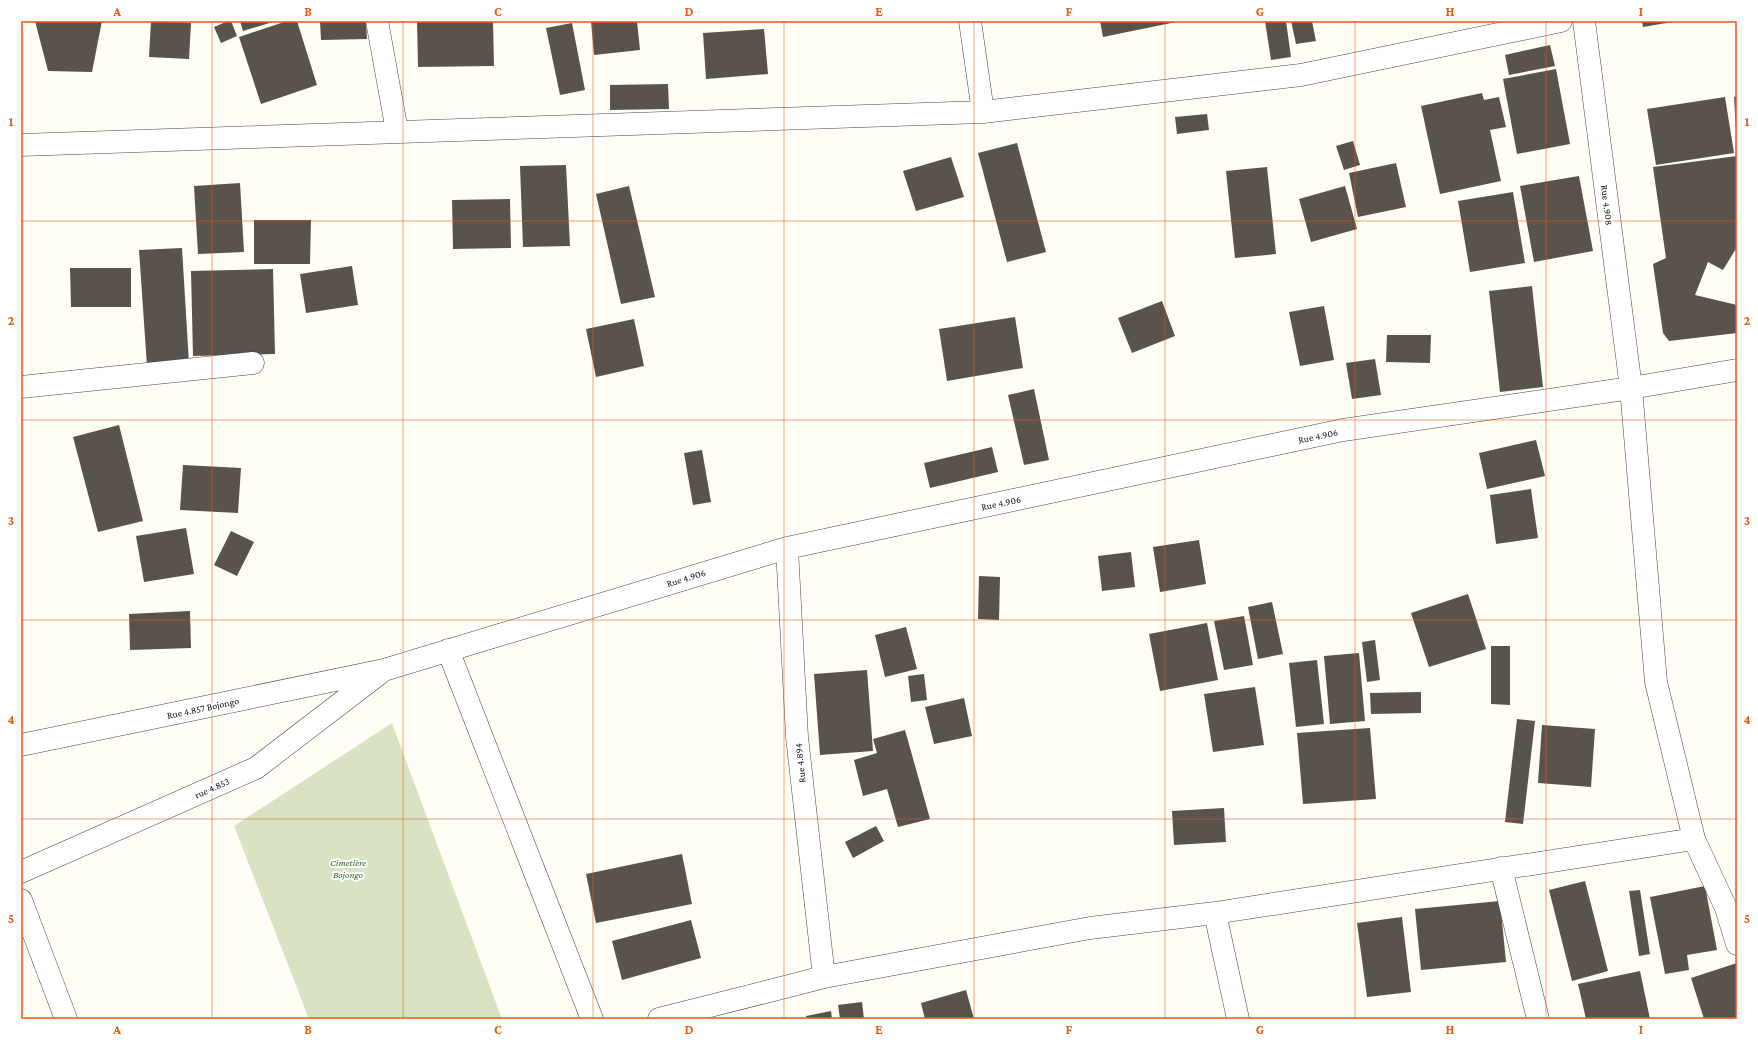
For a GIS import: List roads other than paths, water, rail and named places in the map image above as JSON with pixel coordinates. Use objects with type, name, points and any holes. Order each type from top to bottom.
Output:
[{"type":"street","points":[[377,21],[397,131]]},
{"type":"street","points":[[970,21],[984,112]]},
{"type":"street","points":[[21,145],[984,112],[1301,75],[1561,21]]},
{"type":"street","name":"Rue 4.908","points":[[1584,21],[1631,388],[1656,682],[1694,840],[1726,908],[1737,944]]},
{"type":"street","points":[[21,387],[253,364]]},
{"type":"street","name":"Rue 4.906","points":[[384,670],[788,548],[1343,430],[1631,388],[1737,370]]},
{"type":"street","name":"Rue 4.894","points":[[788,548],[797,737],[824,977]]},
{"type":"street","points":[[448,650],[592,1019]]},
{"type":"street","name":"Rue 4.857 Bojongo","points":[[21,745],[384,670]]},
{"type":"street","name":"rue 4.853","points":[[21,872],[256,768],[384,670]]},
{"type":"street","points":[[659,1019],[824,977],[1090,928],[1215,913],[1501,868],[1694,840]]},
{"type":"street","points":[[1501,868],[1538,1019]]},
{"type":"street","points":[[21,900],[66,1019]]},
{"type":"street","points":[[1215,913],[1238,1019]]},
{"type":"park label","name":"Cimetière Bojongo","points":[[348,868]]}]
